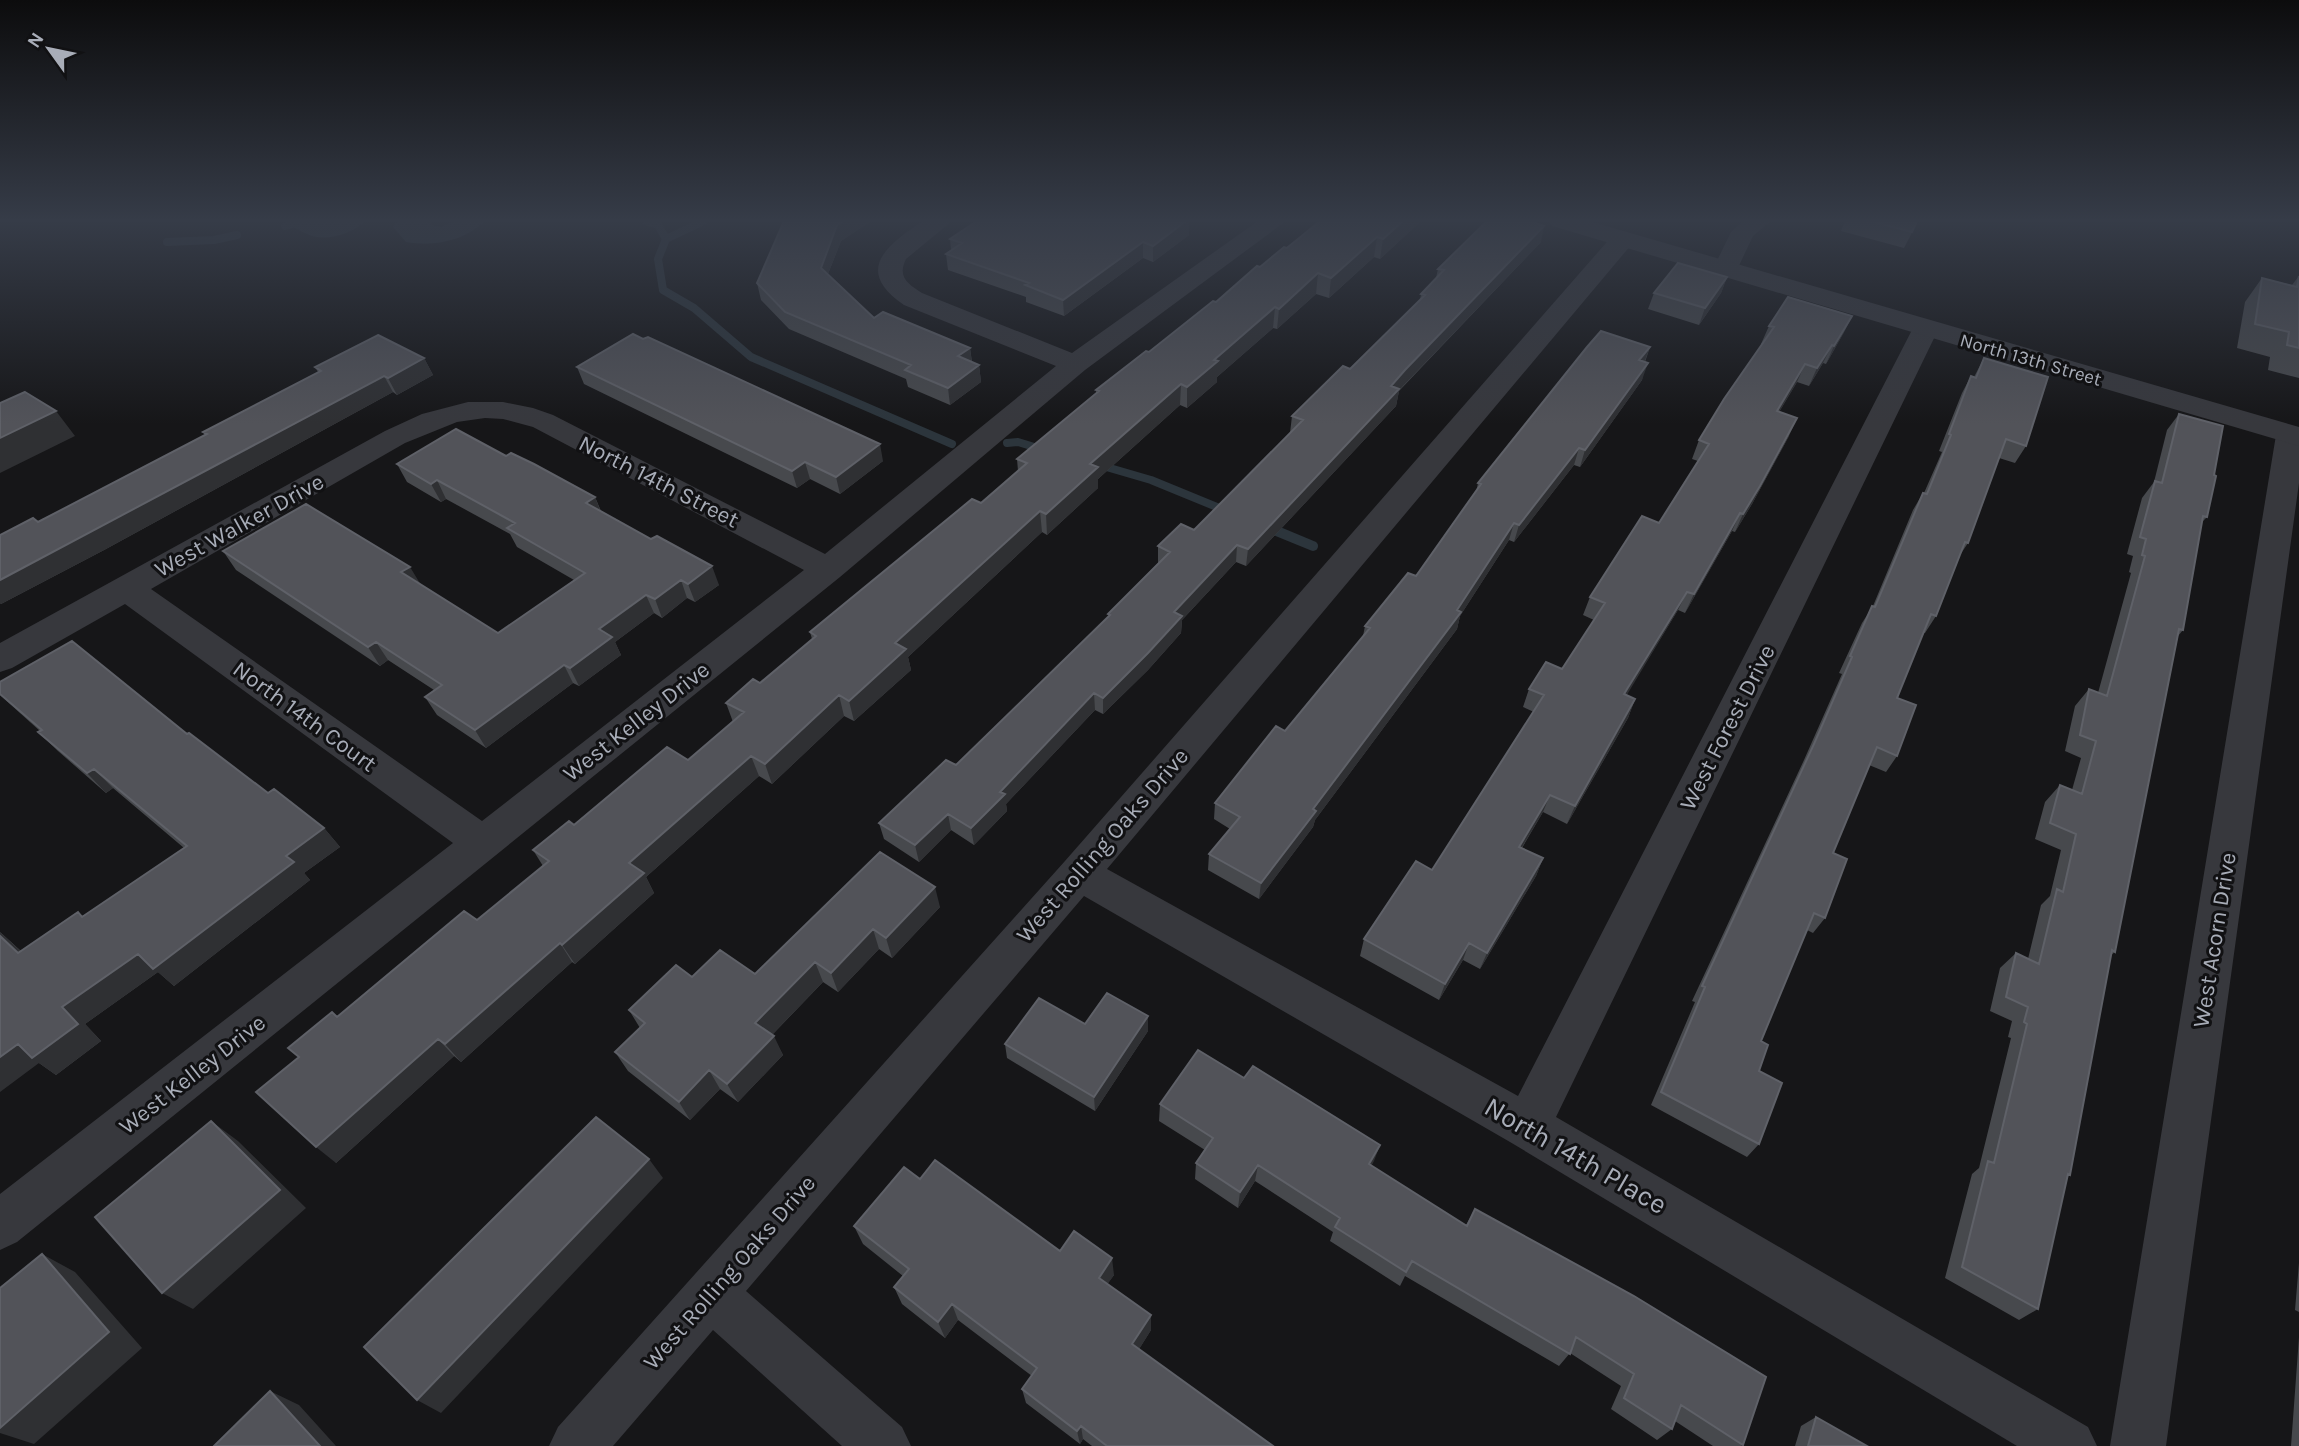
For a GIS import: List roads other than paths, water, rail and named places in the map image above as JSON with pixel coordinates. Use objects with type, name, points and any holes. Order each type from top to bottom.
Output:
[{"type":"street","points":[[898,288],[913,299],[1075,364]]},
{"type":"street","name":"West Kelley Drive","points":[[0,1226],[828,569],[1075,364],[1179,288]]},
{"type":"street","name":"West Rolling Oaks Drive","points":[[577,1446],[1079,873],[1580,288]]},
{"type":"street","name":"North 13th Street","points":[[1792,288],[2295,436]]},
{"type":"street","name":"West Forest Drive","points":[[1527,1126],[1926,328]]},
{"type":"street","name":"North 14th Street","points":[[484,408],[516,411],[543,421],[828,569]]},
{"type":"street","name":"West Walker Drive","points":[[0,659],[395,437],[431,421],[484,408]]},
{"type":"street","name":"West Acorn Drive","points":[[2138,1446],[2295,436]]},
{"type":"street","name":"North 14th Court","points":[[127,588],[483,843]]},
{"type":"street","name":"North 14th Place","points":[[1079,873],[1527,1126],[2069,1446]]},
{"type":"street","points":[[710,1293],[883,1446]]},
{"type":"waterway","points":[[663,288],[694,308],[751,357],[952,444]]},
{"type":"waterway","points":[[1007,443],[1018,442],[1044,450]]},
{"type":"waterway","points":[[1096,464],[1151,480],[1229,512]]},
{"type":"waterway","points":[[1267,527],[1313,546]]}]
